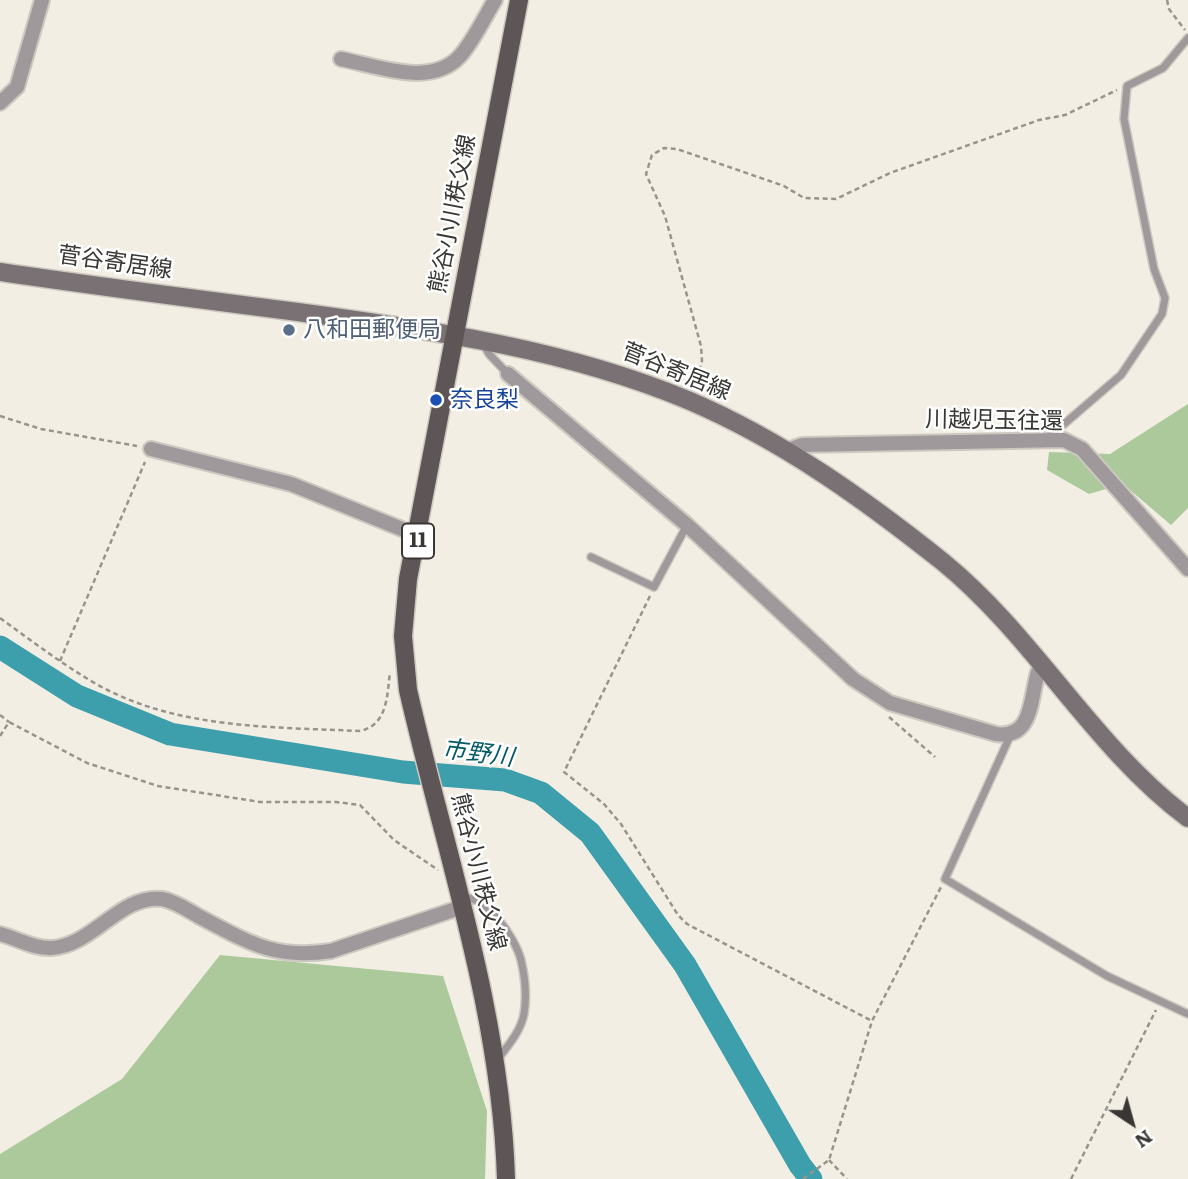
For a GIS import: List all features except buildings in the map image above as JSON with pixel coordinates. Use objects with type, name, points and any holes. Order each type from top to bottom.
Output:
[{"type":"main road","name":"熊谷小川秩父線","points":[[506,1179],[496,1061],[459,895],[421,749],[404,662],[408,579],[419,536],[519,0]]},
{"type":"main road","name":"菅谷寄居線","points":[[0,272],[455,333],[595,366],[690,401],[789,450],[868,503],[947,565],[1006,621],[1135,771],[1163,799],[1188,818]]},
{"type":"street","points":[[0,103],[17,87],[42,0]]},
{"type":"street","points":[[341,59],[409,73],[441,70],[463,53],[495,0]]},
{"type":"street","points":[[508,373],[687,525],[871,693],[890,703],[996,734],[1012,734],[1025,724],[1038,672],[1043,665]]},
{"type":"street","name":"川越児玉往還","points":[[789,450],[802,445],[1063,440],[1082,449],[1188,569]]},
{"type":"street","points":[[148,455],[291,484],[419,536]]},
{"type":"street","points":[[0,933],[54,948],[79,940],[142,901],[163,899],[258,947],[281,954],[312,955],[331,951],[459,895]]},
{"type":"lane","points":[[1044,440],[1063,428],[1121,375],[1162,314],[1165,298],[1154,269],[1124,119],[1126,86],[1163,68],[1188,36]]},
{"type":"lane","points":[[481,338],[485,351],[508,373]]},
{"type":"lane","points":[[591,557],[654,587],[687,525]]},
{"type":"lane","points":[[1012,734],[945,879],[1107,976],[1188,1014]]},
{"type":"lane","points":[[459,895],[472,897],[499,922],[520,957],[525,986],[524,1016],[512,1041],[496,1061]]},
{"type":"path","points":[[1167,0],[1169,9],[1188,36]]},
{"type":"path","points":[[690,401],[702,361],[702,346],[665,216],[646,174],[652,155],[664,148],[677,149],[783,186],[804,198],[836,199],[890,173],[1039,120],[1065,115],[1126,86]]},
{"type":"path","points":[[0,416],[41,429],[148,455],[60,661]]},
{"type":"path","points":[[654,587],[564,772],[604,804],[621,824],[687,925],[872,1021]]},
{"type":"path","points":[[0,618],[99,686],[186,716],[247,726],[360,731],[372,729],[380,720],[387,702],[390,670]]},
{"type":"path","points":[[884,712],[935,757]]},
{"type":"path","points":[[0,715],[59,751],[147,783],[260,802],[336,802],[360,806],[394,840],[459,895]]},
{"type":"path","points":[[0,736],[9,722]]},
{"type":"path","points":[[803,1179],[829,1160],[872,1021],[945,879]]},
{"type":"path","points":[[1071,1179],[1160,1002]]},
{"type":"path","points":[[829,1160],[846,1179]]},
{"type":"green space","points":[[1188,404],[1188,508],[1171,525],[1123,484],[1089,494],[1047,470],[1049,452],[1110,454]]},
{"type":"green space","points":[[220,955],[443,976],[487,1111],[485,1179],[0,1179],[0,1154],[122,1079]]},
{"type":"waterway","name":"市野川","points":[[0,647],[77,696],[170,734],[403,772],[505,780],[541,793],[590,833],[685,965],[800,1165],[811,1179]]},
{"type":"place","name":"八和田郵便局","points":[[289,330]]},
{"type":"place","name":"奈良梨","points":[[436,400]]}]
